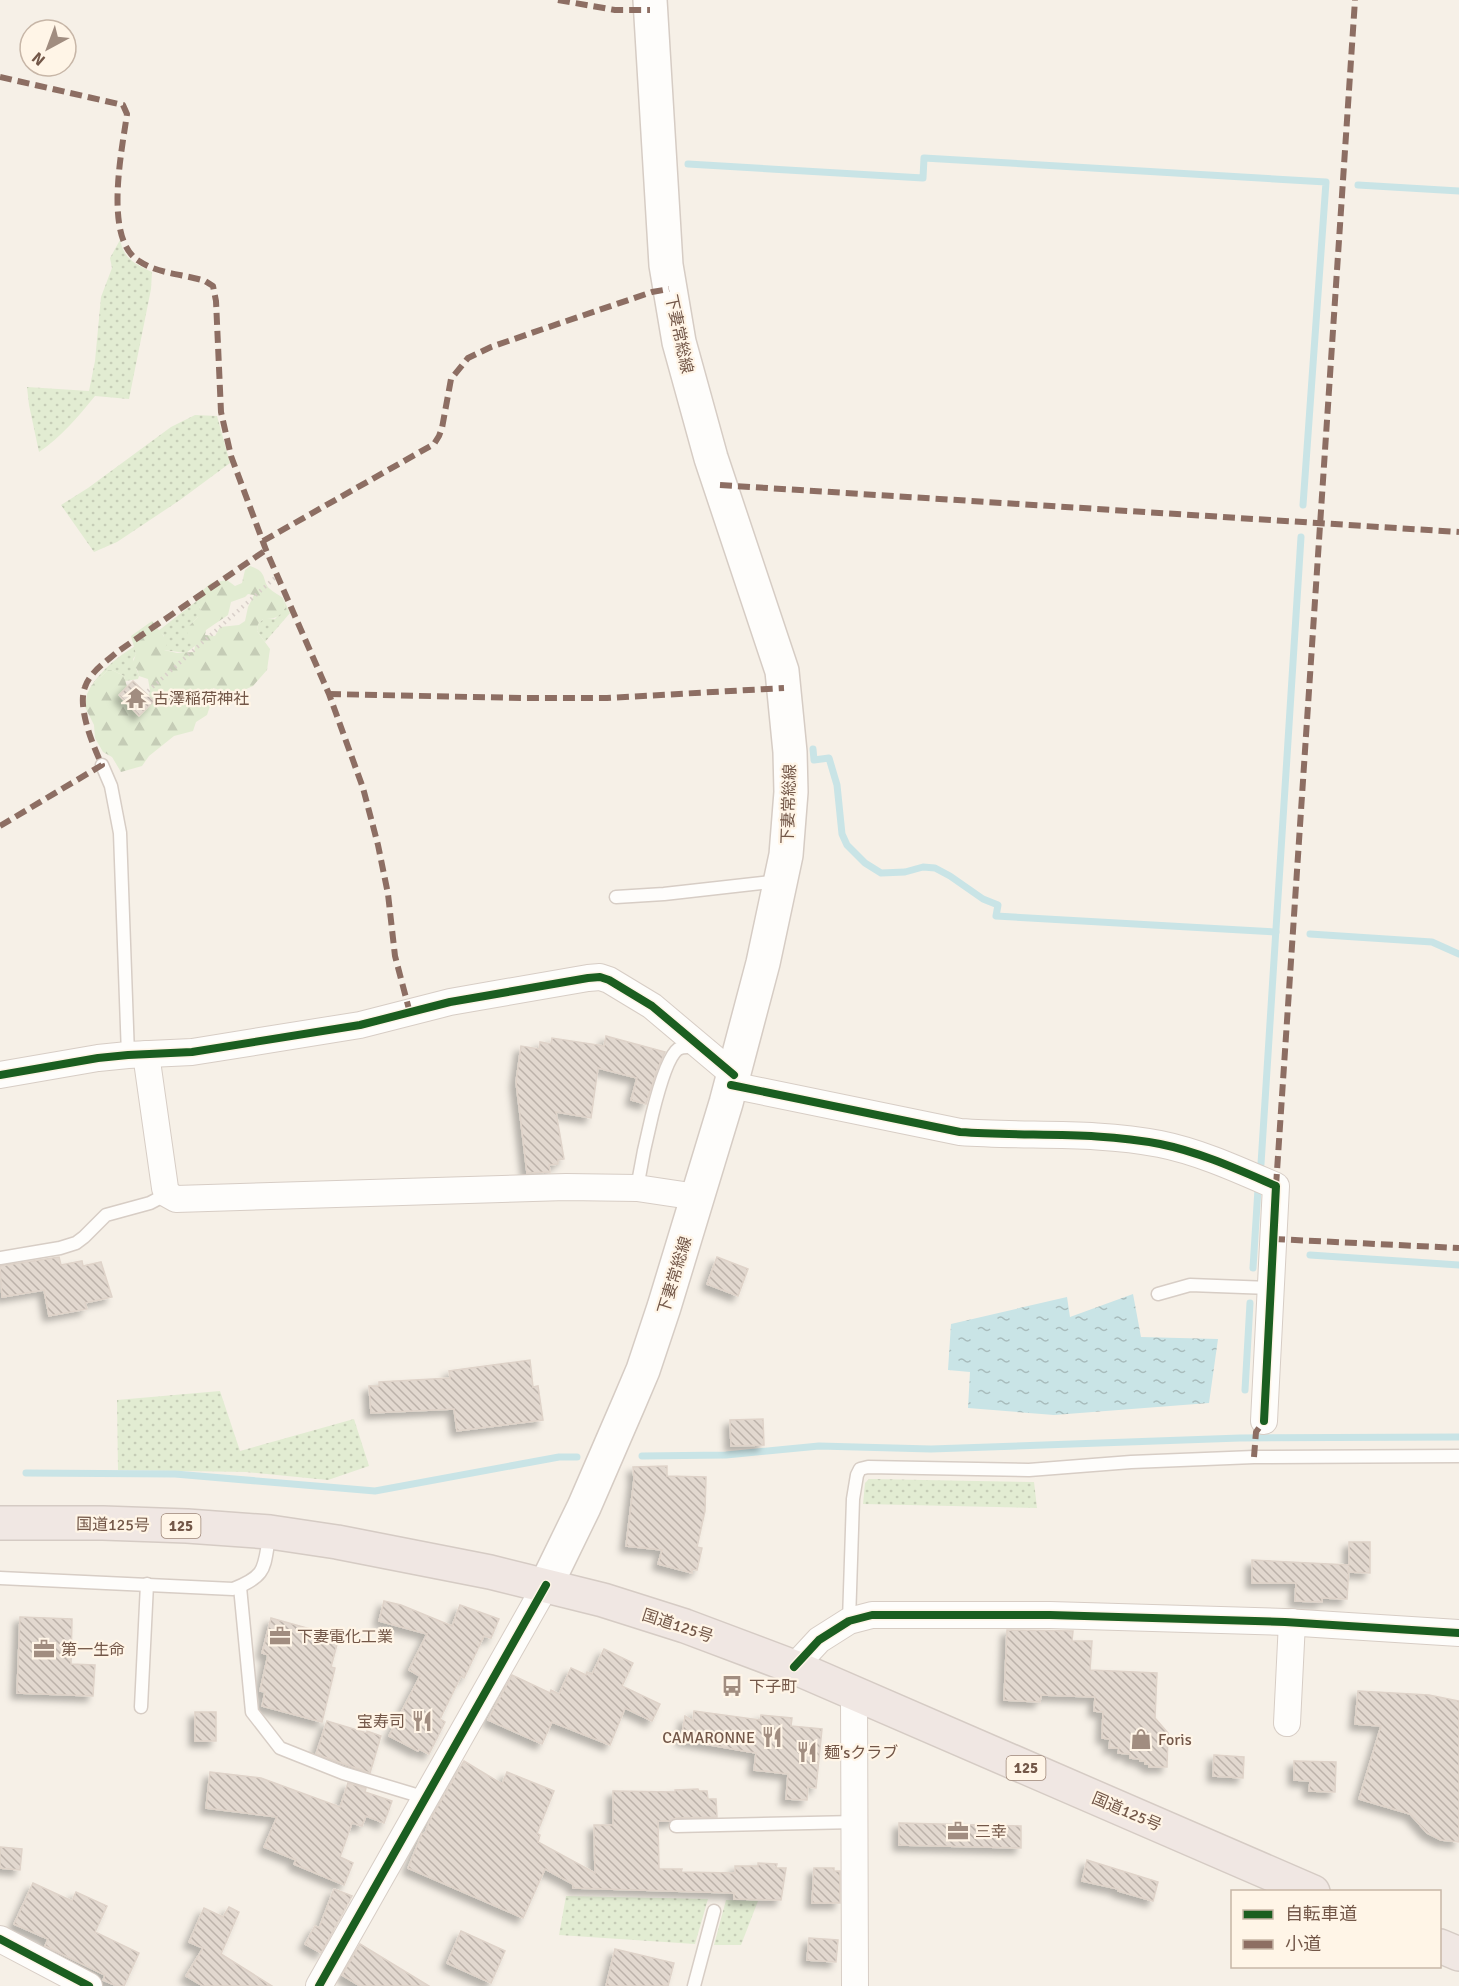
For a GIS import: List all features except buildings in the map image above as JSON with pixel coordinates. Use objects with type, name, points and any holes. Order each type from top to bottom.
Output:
[{"type":"highway","name":"国道125号","points":[[0,1523],[103,1523],[270,1532],[337,1542],[490,1572],[603,1600],[685,1626],[794,1667],[1308,1890]]},
{"type":"highway","points":[[1441,1946],[1459,1954]]},
{"type":"main road","name":"下妻常総線","points":[[546,1585],[584,1507],[643,1370],[732,1080],[763,963],[786,855],[790,752],[782,671],[711,458],[679,342],[666,265],[650,0]]},
{"type":"street","points":[[0,1075],[137,1054],[192,1052],[360,1025],[450,1002],[600,977],[624,988],[652,1006],[701,1048],[732,1080],[960,1132],[1102,1136],[1160,1144],[1230,1166],[1276,1186],[1264,1421]]},
{"type":"street","points":[[137,1054],[165,1188],[167,1194],[176,1199],[493,1188],[637,1188],[697,1197]]},
{"type":"street","points":[[319,1986],[546,1585]]},
{"type":"street","points":[[794,1667],[819,1640],[849,1621],[872,1615],[1050,1615],[1292,1622],[1459,1633]]},
{"type":"street","points":[[1287,1723],[1292,1622]]},
{"type":"street","points":[[854,1694],[855,1986]]},
{"type":"street","points":[[0,1939],[89,1986]]},
{"type":"lane","points":[[102,765],[111,786],[120,833],[137,1054]]},
{"type":"lane","points":[[616,897],[664,894],[782,880]]},
{"type":"lane","points":[[637,1188],[644,1144],[671,1056],[682,1047],[701,1048]]},
{"type":"lane","points":[[0,1258],[60,1248],[76,1243],[106,1215],[150,1203],[167,1194]]},
{"type":"lane","points":[[1158,1294],[1190,1285],[1270,1287]]},
{"type":"lane","points":[[849,1621],[853,1499],[860,1469],[868,1467],[1029,1470],[1120,1462],[1254,1457],[1459,1456]]},
{"type":"lane","points":[[0,1578],[233,1589],[257,1578],[262,1572],[270,1532]]},
{"type":"lane","points":[[141,1707],[147,1584]]},
{"type":"lane","points":[[240,1587],[252,1712],[280,1748],[343,1773],[426,1798]]},
{"type":"lane","points":[[675,1826],[856,1822]]},
{"type":"lane","points":[[694,1986],[714,1911]]},
{"type":"path","points":[[148,691],[277,576]]},
{"type":"green space","points":[[120,240],[124,252],[131,260],[152,272],[151,289],[129,399],[95,396],[62,433],[39,452],[27,387],[89,391],[95,361],[101,297],[112,268],[110,258]]},
{"type":"green space","points":[[195,415],[217,416],[230,463],[117,542],[94,552],[61,505],[171,427]]},
{"type":"green space","points":[[250,566],[256,568],[262,574],[267,586],[283,598],[285,608],[281,614],[263,619],[258,624],[257,631],[270,649],[267,670],[253,686],[235,694],[213,688],[213,697],[207,715],[196,722],[193,731],[174,736],[149,756],[142,766],[121,772],[112,757],[103,752],[95,738],[94,725],[85,707],[91,686],[108,670],[124,676],[127,687],[119,696],[139,715],[153,701],[149,696],[148,679],[139,676],[137,669],[132,665],[136,654],[131,636],[152,621],[168,642],[164,650],[177,653],[194,652],[195,646],[190,641],[187,631],[198,617],[205,617],[196,596],[211,583],[227,580],[235,586],[242,583],[245,570]],"holes":[[[248,594],[254,595],[245,621],[239,625],[220,627],[215,636],[205,635],[206,630],[228,615],[231,602]]]},
{"type":"green space","points":[[283,598],[290,613],[265,642],[257,631],[258,624],[263,619],[275,619],[285,608]]},
{"type":"green space","points":[[198,600],[200,609],[206,614],[205,617],[198,617],[190,625],[195,646],[186,653],[164,650],[164,636],[158,631]]},
{"type":"green space","points":[[135,646],[136,655],[133,659],[138,679],[125,681],[124,676],[108,670],[91,686],[100,674],[122,654]]},
{"type":"green space","points":[[220,1391],[240,1451],[354,1419],[369,1466],[328,1480],[246,1472],[118,1470],[117,1400]]},
{"type":"green space","points":[[869,1479],[1034,1482],[1037,1508],[863,1504],[865,1483]]},
{"type":"green space","points":[[566,1896],[708,1899],[695,1944],[559,1935]]},
{"type":"green space","points":[[726,1900],[758,1901],[741,1945],[714,1945]]},
{"type":"water","points":[[1133,1294],[1141,1337],[1218,1339],[1209,1403],[1054,1415],[968,1408],[970,1372],[948,1370],[951,1324],[1067,1297],[1070,1317]]},
{"type":"waterway","points":[[688,164],[923,178],[924,158],[1326,182],[1303,505]]},
{"type":"waterway","points":[[1358,185],[1459,191]]},
{"type":"waterway","points":[[1261,1164],[1301,537]]},
{"type":"waterway","points":[[813,749],[814,760],[829,758],[837,785],[842,834],[847,845],[865,863],[881,873],[905,872],[923,867],[935,868],[983,899],[998,905],[996,916],[1276,932]]},
{"type":"waterway","points":[[1310,934],[1432,942],[1459,954]]},
{"type":"waterway","points":[[1253,1268],[1258,1189]]},
{"type":"waterway","points":[[1310,1255],[1459,1265]]},
{"type":"waterway","points":[[1245,1390],[1250,1303]]},
{"type":"waterway","points":[[642,1456],[726,1455],[819,1446],[931,1449],[1240,1438],[1459,1437]]},
{"type":"waterway","points":[[26,1473],[175,1474],[375,1491],[559,1457],[577,1457]]},
{"type":"marked path","points":[[558,0],[615,10],[650,10]]},
{"type":"marked path","points":[[1276,1186],[1355,0]]},
{"type":"marked path","points":[[0,77],[123,105],[127,114],[119,171],[118,214],[121,234],[128,250],[146,265],[205,281],[213,286],[216,301],[221,412],[231,456],[266,550],[329,694],[363,788],[378,845],[388,894],[395,956],[410,1013]]},
{"type":"marked path","points":[[263,541],[434,444],[442,428],[451,379],[468,358],[491,347],[543,329],[652,292],[669,289]]},
{"type":"marked path","points":[[720,485],[1459,532]]},
{"type":"marked path","points":[[0,826],[102,765],[84,715],[83,705],[85,687],[94,672],[117,652],[266,550]]},
{"type":"marked path","points":[[329,694],[607,698],[784,688]]},
{"type":"marked path","points":[[1273,1239],[1459,1248]]},
{"type":"marked path","points":[[1254,1457],[1256,1432],[1264,1421]]},
{"type":"cycle path","points":[[0,1075],[98,1058],[192,1052],[360,1025],[450,1002],[600,977],[652,1006],[734,1075]]},
{"type":"cycle path","points":[[731,1085],[960,1132],[1110,1137],[1160,1144],[1205,1157],[1276,1186],[1264,1421]]},
{"type":"cycle path","points":[[319,1986],[546,1585]]},
{"type":"cycle path","points":[[794,1667],[819,1640],[849,1621],[872,1615],[1050,1615],[1285,1622],[1459,1633]]},
{"type":"cycle path","points":[[0,1939],[89,1986]]},
{"type":"place","name":"古澤稲荷神社","points":[[136,698]]},
{"type":"place","name":"下妻電化工業","points":[[280,1636]]},
{"type":"place","name":"第一生命","points":[[44,1649]]},
{"type":"place","name":"下子町","points":[[732,1686]]},
{"type":"place","name":"宝寿司","points":[[422,1721]]},
{"type":"place","name":"CAMARONNE","points":[[772,1737]]},
{"type":"place","name":"Foris","points":[[1141,1739]]},
{"type":"place","name":"麺'sクラブ","points":[[807,1752]]},
{"type":"place","name":"三幸","points":[[958,1831]]}]
